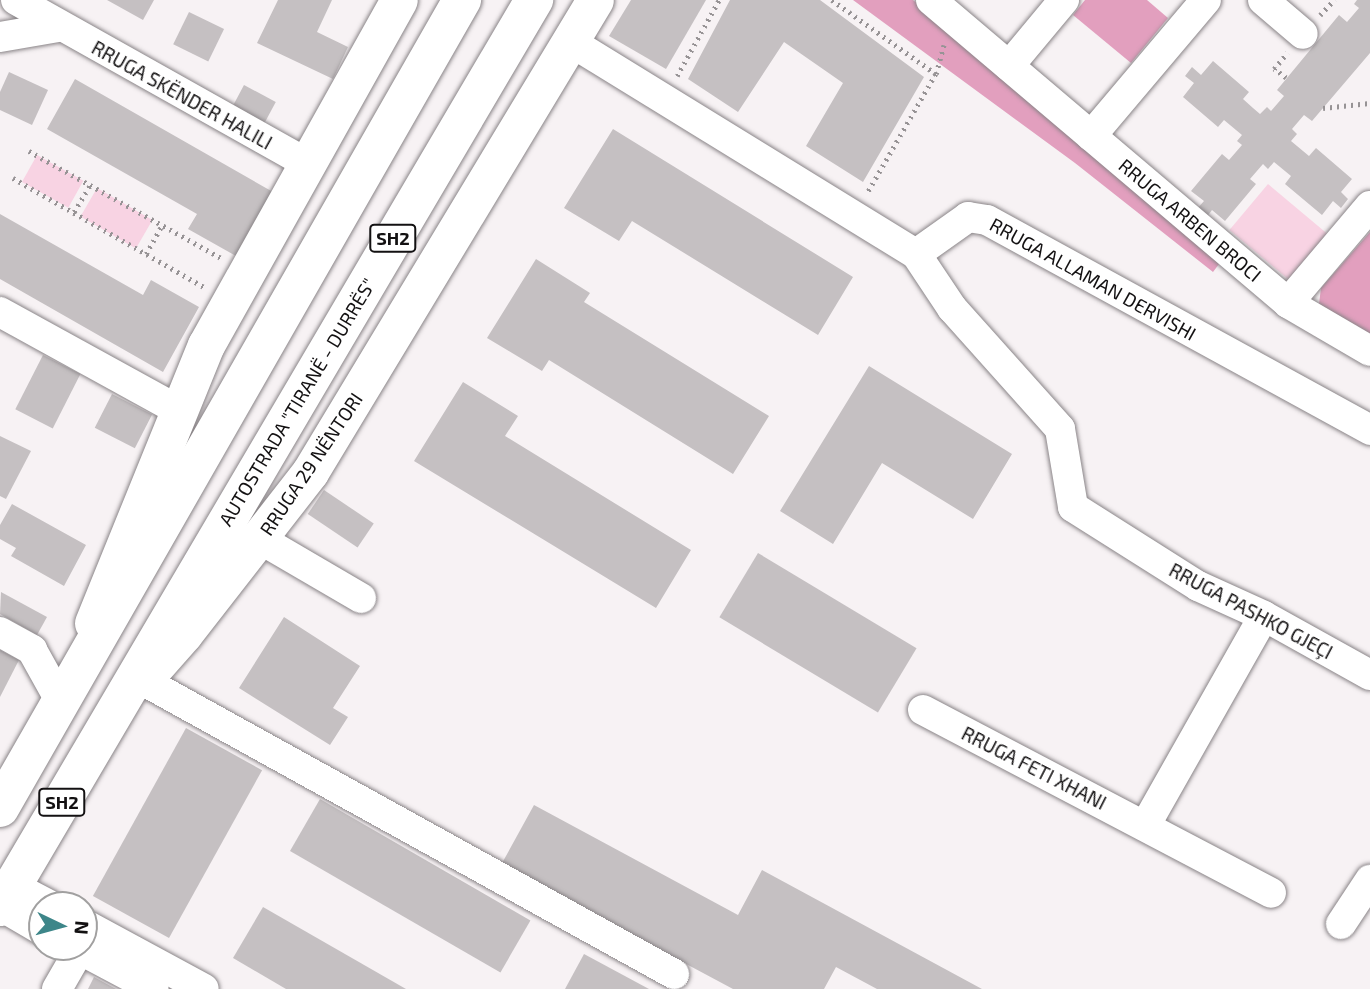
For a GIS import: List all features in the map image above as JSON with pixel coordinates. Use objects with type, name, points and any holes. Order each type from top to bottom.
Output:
[{"type":"highway","name":"SH2","points":[[0,808],[462,0]]},
{"type":"highway","name":"AUTOSTRADA \"TIRANË - DURRËS\"","points":[[133,689],[534,0]]},
{"type":"highway","name":"RRUGA 29 NËNTORI","points":[[5,900],[133,689]]},
{"type":"main road","points":[[66,693],[206,345],[398,0]]},
{"type":"main road","name":"RRUGA 29 NËNTORI","points":[[133,689],[260,539],[339,427],[596,0]]},
{"type":"street","name":"RRUGA SKËNDER HALILI","points":[[16,0],[58,27],[306,163]]},
{"type":"street","name":"RRUGA ARBEN BROCI","points":[[931,0],[1288,303],[1370,351]]},
{"type":"street","points":[[1009,66],[1064,0]]},
{"type":"street","points":[[1091,136],[1206,0]]},
{"type":"street","points":[[1262,0],[1303,34]]},
{"type":"street","points":[[0,37],[58,27]]},
{"type":"street","points":[[571,42],[916,254]]},
{"type":"street","points":[[1288,303],[1370,206]]},
{"type":"street","name":"RRUGA ALLAMAN DERVISHI","points":[[916,254],[968,217],[987,220],[1370,430]]},
{"type":"street","name":"RRUGA PASHKO GJEÇI","points":[[916,254],[952,308],[1060,429],[1073,507],[1198,586],[1264,616],[1370,675]]},
{"type":"street","points":[[0,312],[178,410]]},
{"type":"street","points":[[260,539],[361,598]]},
{"type":"street","points":[[1145,826],[1264,616]]},
{"type":"street","points":[[0,632],[32,650],[66,693]]},
{"type":"street","points":[[133,689],[674,974]]},
{"type":"street","name":"RRUGA FETI XHANI","points":[[923,710],[1271,893]]},
{"type":"street","points":[[1341,924],[1370,880]]},
{"type":"street","points":[[5,900],[28,903]]},
{"type":"street","points":[[5,900],[28,919]]},
{"type":"street","points":[[98,947],[204,989]]},
{"type":"street","points":[[98,952],[154,989]]},
{"type":"street","points":[[57,989],[70,961]]},
{"type":"path","points":[[664,99],[719,0]]},
{"type":"path","points":[[832,0],[936,74],[854,216]]},
{"type":"path","points":[[1323,108],[1370,103]]},
{"type":"path","points":[[29,152],[226,261]]},
{"type":"path","points":[[13,178],[210,290]]},
{"type":"path","points":[[74,212],[90,185]]},
{"type":"path","points":[[146,254],[162,225]]},
{"type":"shaded area","points":[[853,0],[913,0],[1222,260],[1213,272],[1075,163]]},
{"type":"shaded area","points":[[1085,0],[1147,0],[1168,18],[1131,63],[1073,15]]},
{"type":"shaded area","points":[[37,155],[83,181],[68,208],[22,182]]},
{"type":"shaded area","points":[[1268,184],[1327,233],[1288,279],[1229,230]]},
{"type":"shaded area","points":[[97,188],[152,220],[136,249],[80,217]]},
{"type":"shaded area","points":[[1370,232],[1370,335],[1319,304],[1321,288]]},
{"type":"building","points":[[107,0],[154,0],[143,20]]},
{"type":"building","points":[[278,0],[332,0],[317,32],[348,47],[333,79],[257,43]]},
{"type":"building","points":[[631,0],[706,0],[666,69],[609,36]]},
{"type":"building","points":[[730,0],[820,0],[924,77],[863,182],[806,146],[843,83],[784,42],[738,112],[688,79]]},
{"type":"building","points":[[1357,0],[1370,0],[1370,53],[1312,121],[1304,115],[1292,129],[1297,134],[1291,141],[1309,156],[1316,148],[1352,179],[1341,192],[1348,199],[1341,208],[1333,201],[1322,215],[1285,184],[1291,176],[1274,162],[1268,169],[1263,164],[1250,179],[1256,184],[1225,221],[1212,210],[1206,218],[1196,210],[1204,201],[1191,191],[1222,154],[1229,160],[1242,145],[1237,141],[1242,135],[1224,120],[1218,127],[1183,97],[1194,83],[1185,76],[1192,67],[1201,75],[1213,61],[1249,92],[1243,99],[1253,108],[1260,114],[1267,107],[1271,111],[1284,96],[1277,90],[1339,15],[1347,22],[1359,8],[1354,4]]},
{"type":"building","points":[[189,12],[224,29],[208,61],[173,44]]},
{"type":"building","points":[[9,72],[48,90],[32,125],[0,110],[0,92]]},
{"type":"building","points":[[75,79],[273,192],[236,256],[188,229],[197,214],[47,129]]},
{"type":"building","points":[[244,85],[276,102],[263,127],[231,110]]},
{"type":"building","points":[[613,129],[853,277],[818,335],[632,221],[619,241],[564,208]]},
{"type":"building","points":[[0,214],[143,295],[151,280],[199,307],[163,372],[0,279]]},
{"type":"building","points":[[536,259],[590,293],[584,302],[769,416],[733,474],[549,360],[542,371],[487,338]]},
{"type":"building","points":[[43,355],[80,374],[53,428],[15,409]]},
{"type":"building","points":[[869,366],[1012,454],[973,519],[882,463],[833,544],[780,511]]},
{"type":"building","points":[[463,382],[518,416],[505,436],[691,550],[656,608],[414,461]]},
{"type":"building","points":[[112,394],[152,414],[135,448],[95,428]]},
{"type":"building","points":[[0,436],[31,451],[6,499],[0,496]]},
{"type":"building","points":[[324,490],[374,524],[358,548],[308,514]]},
{"type":"building","points":[[12,504],[86,545],[64,586],[11,556],[16,548],[0,539],[0,525]]},
{"type":"building","points":[[758,553],[917,648],[878,713],[719,617]]},
{"type":"building","points":[[1,592],[47,617],[37,635],[0,614]]},
{"type":"building","points":[[284,617],[360,666],[333,708],[348,717],[330,745],[239,688]]},
{"type":"building","points":[[0,650],[19,660],[0,697]]},
{"type":"building","points":[[186,728],[262,770],[169,938],[98,899],[98,891],[96,891]]},
{"type":"building","points":[[320,799],[530,920],[500,972],[290,851]]},
{"type":"building","points":[[534,805],[738,915],[762,870],[982,989],[877,989],[836,967],[824,989],[733,989],[501,865]]},
{"type":"building","points":[[263,907],[406,989],[286,989],[233,958]]},
{"type":"building","points":[[584,954],[649,989],[565,989]]},
{"type":"building","points":[[94,977],[116,989],[88,989]]}]
